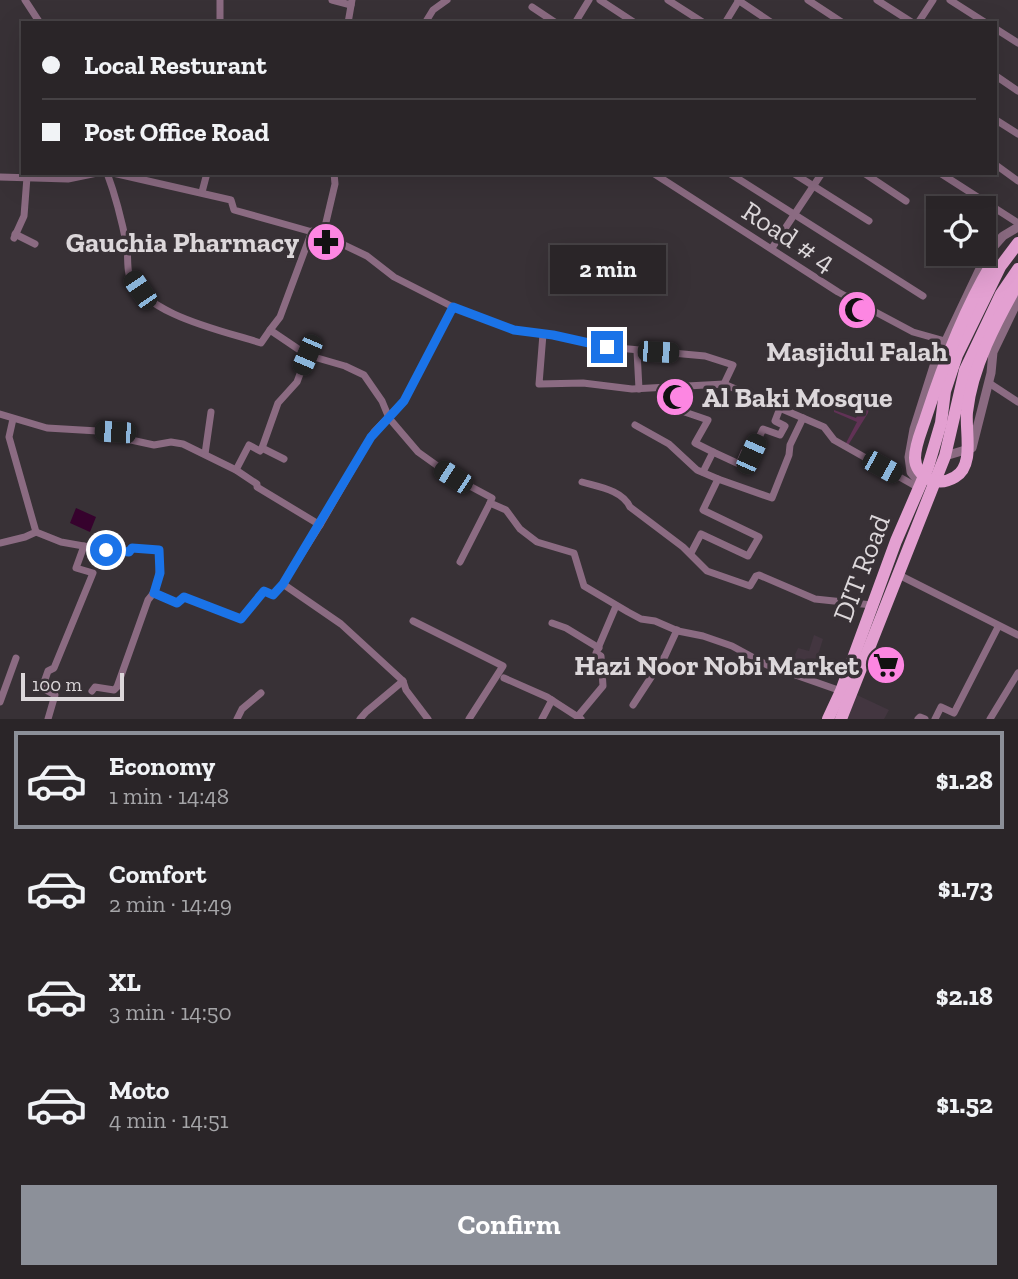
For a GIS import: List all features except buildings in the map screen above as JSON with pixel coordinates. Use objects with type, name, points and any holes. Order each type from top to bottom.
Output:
[{"type":"main road","points":[[1016,244],[991,265],[954,339],[920,435],[915,462],[921,473],[928,478],[948,480],[958,475],[965,466],[971,390],[990,338],[1018,283]]},
{"type":"main road","name":"DIT Road","points":[[828,719],[877,609],[934,450],[945,391],[957,355],[1000,267],[1016,244]]},
{"type":"main road","name":"DIT Road","points":[[877,609],[897,574],[945,456],[965,370],[1001,295],[1018,269]]},
{"type":"main road","points":[[841,719],[877,609]]},
{"type":"street","points":[[25,0],[39,21]]},
{"type":"street","points":[[220,0],[220,21]]},
{"type":"street","points":[[332,0],[352,3],[348,21]]},
{"type":"street","points":[[426,21],[433,10],[447,0]]},
{"type":"street","points":[[576,21],[589,0]]},
{"type":"street","points":[[600,0],[632,21]]},
{"type":"street","points":[[668,0],[701,21]]},
{"type":"street","points":[[726,21],[738,0],[769,21]]},
{"type":"street","points":[[808,0],[839,21]]},
{"type":"street","points":[[877,0],[909,21]]},
{"type":"street","points":[[919,21],[933,0]]},
{"type":"street","points":[[950,0],[983,21]]},
{"type":"street","points":[[532,7],[553,21]]},
{"type":"street","points":[[997,30],[1018,43]]},
{"type":"street","points":[[997,77],[1018,90]]},
{"type":"street","points":[[997,122],[1018,134]]},
{"type":"street","points":[[997,166],[1018,181]]},
{"type":"street","points":[[0,177],[68,179],[87,175]]},
{"type":"street","points":[[108,175],[123,230],[129,274],[147,297],[194,322],[261,343],[280,317],[312,231]]},
{"type":"street","points":[[122,175],[231,200],[234,210],[323,235],[367,256],[394,277],[453,307],[514,330],[637,351],[705,356],[733,365],[724,384]]},
{"type":"street","points":[[167,175],[167,185]]},
{"type":"street","points":[[202,192],[206,175]]},
{"type":"street","points":[[323,235],[335,184],[334,175]]},
{"type":"street","name":"Road # 4","points":[[656,175],[838,292],[913,332],[945,341]]},
{"type":"street","points":[[732,175],[923,296]]},
{"type":"street","points":[[796,175],[869,221]]},
{"type":"street","points":[[772,248],[821,175]]},
{"type":"street","points":[[867,175],[906,201]]},
{"type":"street","points":[[920,486],[909,465],[911,443],[925,393],[945,341],[987,254],[1003,236],[1018,225],[943,175]]},
{"type":"street","points":[[27,177],[23,216],[15,236],[35,244]]},
{"type":"street","points":[[945,456],[972,448],[989,383],[993,352],[1018,300]]},
{"type":"street","points":[[154,593],[177,603],[184,597],[241,619],[264,591],[273,595],[283,584],[371,437],[404,401],[453,307]]},
{"type":"street","points":[[270,330],[307,355],[364,375],[382,401],[389,418],[418,452],[453,477],[492,498],[460,562]]},
{"type":"street","points":[[543,334],[539,384],[583,383],[639,389],[724,384],[824,427],[834,440],[920,486]]},
{"type":"street","points":[[637,351],[639,389]]},
{"type":"street","points":[[236,470],[249,445],[260,451],[262,448],[278,403],[297,382],[307,355]]},
{"type":"street","points":[[989,383],[1018,402]]},
{"type":"street","points":[[668,388],[667,406],[708,420],[695,443],[739,464],[744,452],[751,454],[763,429],[781,434],[785,426],[775,421],[780,408]]},
{"type":"street","points":[[205,454],[212,412]]},
{"type":"street","points":[[0,414],[47,428],[115,432],[154,445],[171,442],[183,444],[236,470],[270,496],[320,524]]},
{"type":"street","points":[[635,425],[669,444],[697,470],[772,498],[789,455],[790,445],[803,418]]},
{"type":"street","points":[[13,419],[9,437],[36,532]]},
{"type":"street","points":[[262,448],[284,459]]},
{"type":"street","points":[[703,472],[713,452]]},
{"type":"street","points":[[691,553],[701,534],[748,556],[758,538],[703,510],[718,479]]},
{"type":"street","points":[[582,482],[614,491],[629,502],[630,507],[691,553],[707,570],[750,586],[759,575],[815,599],[877,609]]},
{"type":"street","points":[[490,503],[506,510],[520,528],[537,542],[574,553],[584,586],[616,606],[641,619],[732,646],[767,666],[841,691]]},
{"type":"street","points":[[0,543],[36,532],[83,546],[129,552],[132,548],[159,550],[160,573],[154,593],[148,600],[117,687],[114,690],[95,687],[92,691]]},
{"type":"street","points":[[48,719],[55,695],[42,688],[48,671],[54,668],[93,573],[76,568],[83,546]]},
{"type":"street","points":[[897,574],[1018,635]]},
{"type":"street","points":[[283,584],[341,624],[403,681],[425,718]]},
{"type":"street","points":[[505,678],[552,700],[580,718],[603,686],[601,656],[596,653],[616,606]]},
{"type":"street","points":[[413,621],[503,667],[469,719]]},
{"type":"street","points":[[552,623],[566,628],[599,648]]},
{"type":"street","points":[[935,719],[941,707],[954,713],[998,627]]},
{"type":"street","points":[[634,705],[665,656],[677,630]]},
{"type":"street","points":[[0,702],[16,658]]},
{"type":"street","points":[[990,719],[1018,673]]},
{"type":"street","points":[[360,719],[403,681]]},
{"type":"street","points":[[237,719],[242,709],[261,693]]},
{"type":"street","points":[[542,719],[552,700]]},
{"type":"street","points":[[918,719],[925,719]]},
{"type":"shaded area","points":[[866,397],[871,398],[868,413],[847,447],[845,445],[857,422],[834,410],[856,418]]},
{"type":"shaded area","points":[[76,508],[96,517],[90,532],[70,523]]},
{"type":"shaded area","points":[[814,635],[823,639],[811,677],[788,670],[798,648],[809,651]]},
{"type":"shaded area","points":[[857,695],[889,710],[884,719],[847,719]]},
{"type":"place","name":"Gauchia Pharmacy","points":[[326,242]]},
{"type":"place","name":"Masjidul Falah","points":[[857,310]]},
{"type":"place","name":"Al Baki Mosque","points":[[675,397]]},
{"type":"place","name":"Hazi Noor Nobi Market","points":[[886,665]]},
{"type":"route","points":[[106,550],[159,550],[160,573],[154,593],[177,603],[184,597],[241,619],[264,591],[273,595],[283,584],[374,432],[404,401],[453,307],[514,330],[607,347]]}]
